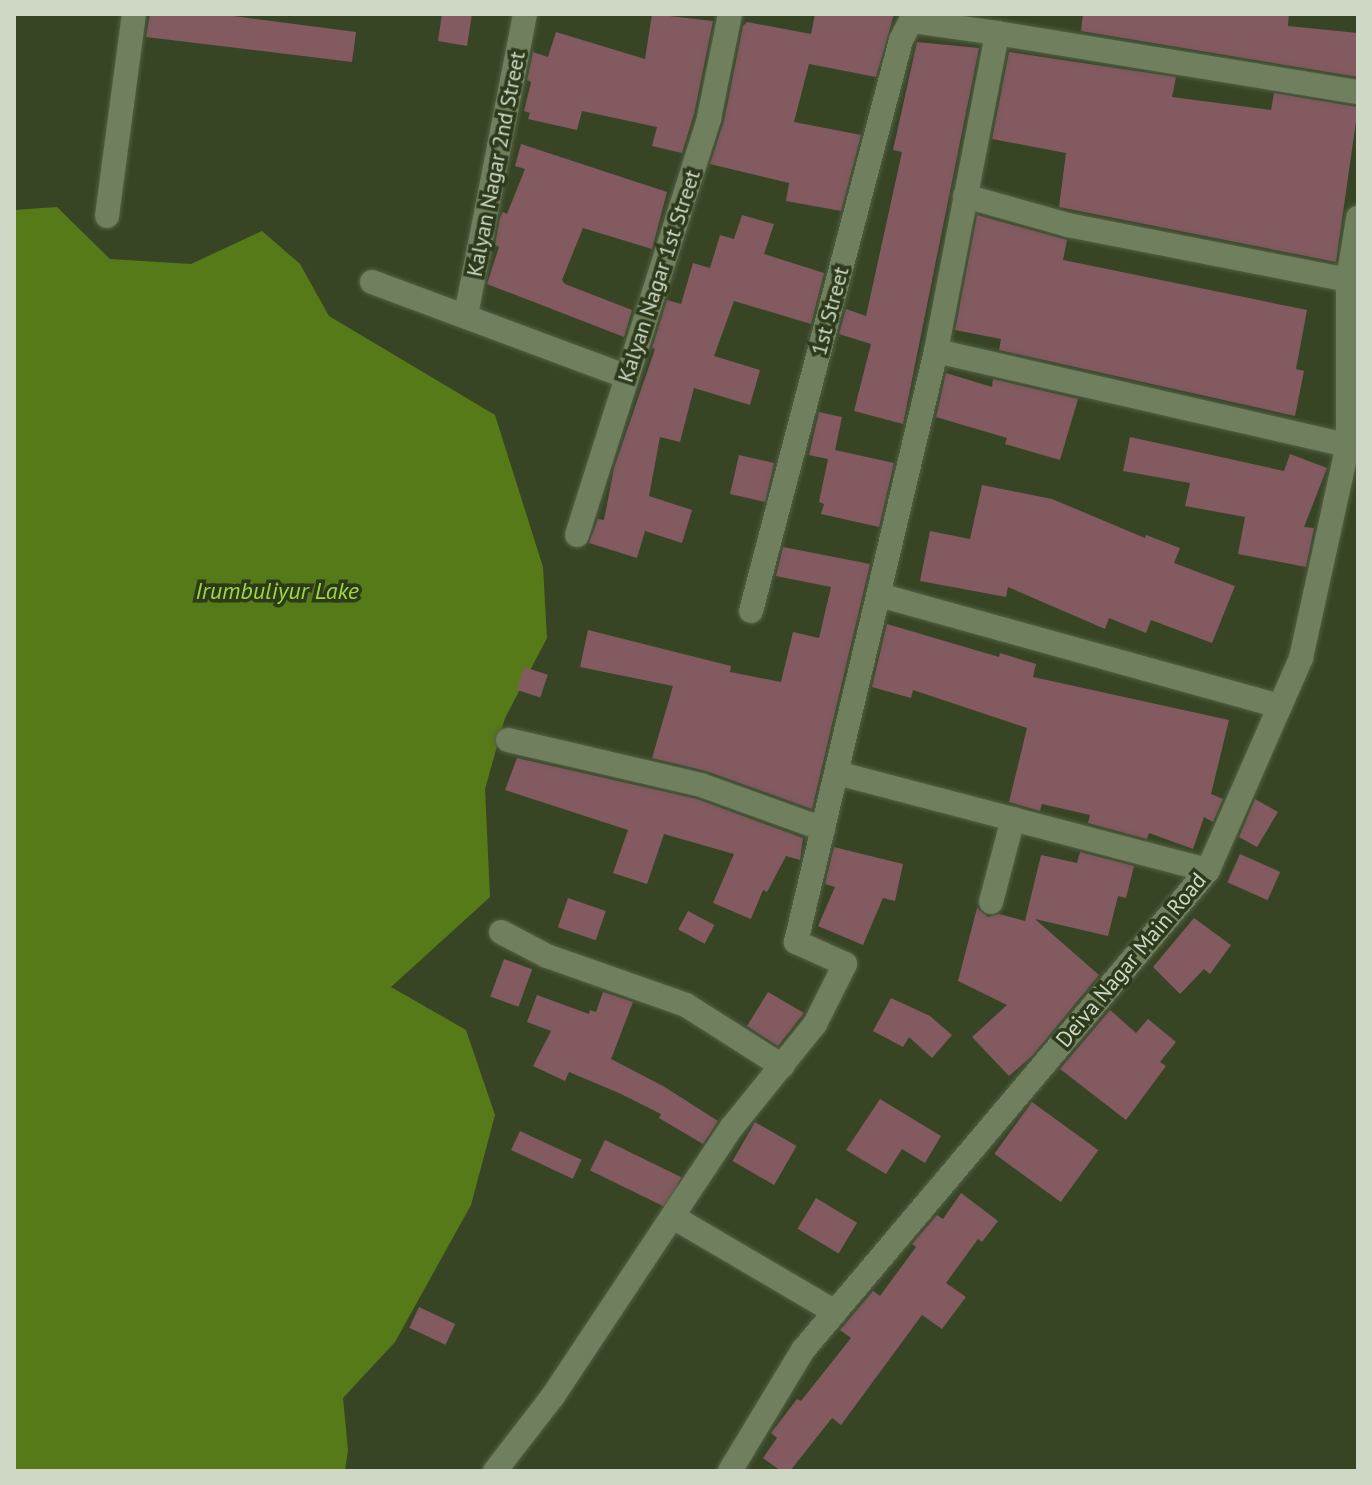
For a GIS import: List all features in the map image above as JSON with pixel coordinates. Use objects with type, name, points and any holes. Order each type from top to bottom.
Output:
[{"type":"street","points":[[107,216],[134,14]]},
{"type":"street","name":"Kalyan Nagar 2nd Street","points":[[466,315],[525,14]]},
{"type":"street","name":"Kalyan Nagar 1st Street","points":[[577,535],[709,118],[730,14]]},
{"type":"street","points":[[913,18],[1358,92]]},
{"type":"street","name":"1st Street","points":[[751,611],[901,40],[913,18]]},
{"type":"street","points":[[495,1471],[553,1396],[732,1127],[815,1024],[845,964],[796,942],[936,351],[997,33]]},
{"type":"street","points":[[965,196],[1068,225],[1348,280]]},
{"type":"street","name":"Deiva Nagar Main Road","points":[[730,1471],[803,1350],[1208,870],[1301,658],[1348,445],[1348,280],[1358,218]]},
{"type":"street","points":[[372,282],[627,377]]},
{"type":"street","points":[[936,351],[1348,445]]},
{"type":"street","points":[[879,595],[1280,706]]},
{"type":"street","points":[[508,740],[701,785],[823,829]]},
{"type":"street","points":[[837,773],[1208,870]]},
{"type":"street","points":[[991,902],[1013,819]]},
{"type":"street","points":[[501,932],[547,956],[686,1005],[761,1049],[782,1066]]},
{"type":"street","points":[[673,1217],[835,1312]]},
{"type":"water","name":"Irumbuliyur Lake","points":[[57,207],[110,259],[191,264],[262,231],[300,264],[329,316],[495,415],[543,567],[547,638],[505,718],[485,789],[490,897],[391,987],[466,1030],[495,1115],[471,1205],[395,1342],[343,1398],[348,1450],[345,1471],[14,1471],[14,210]]},
{"type":"building","points":[[150,14],[218,14],[356,32],[352,62],[146,37]]},
{"type":"building","points":[[442,14],[472,14],[467,46],[438,41]]},
{"type":"building","points":[[652,14],[713,21],[694,114],[682,153],[652,146],[657,127],[582,111],[577,130],[528,119],[530,113],[524,111],[531,82],[527,80],[533,52],[548,57],[556,32],[645,59]]},
{"type":"building","points":[[815,14],[894,14],[876,77],[809,64],[794,122],[861,135],[841,211],[786,201],[789,183],[710,164],[724,121],[743,26],[747,22],[811,34]]},
{"type":"building","points":[[1083,14],[1289,14],[1288,26],[1358,33],[1358,77],[1081,31]]},
{"type":"building","points":[[917,42],[979,48],[903,424],[854,411],[871,344],[839,334],[846,309],[866,316],[902,152],[893,150]]},
{"type":"building","points":[[1009,52],[1176,77],[1172,97],[1271,110],[1274,93],[1358,107],[1336,262],[1059,207],[1066,153],[992,139]]},
{"type":"building","points":[[521,144],[667,192],[652,249],[583,228],[562,280],[565,284],[632,310],[624,337],[487,284],[499,247],[495,245],[500,218],[503,212],[507,214],[525,169],[515,166]]},
{"type":"building","points":[[742,215],[774,224],[764,254],[824,273],[811,324],[734,301],[714,356],[760,370],[750,405],[694,388],[680,442],[660,437],[649,496],[692,510],[682,543],[645,531],[637,558],[589,543],[598,519],[604,520],[614,468],[655,349],[652,348],[667,300],[681,304],[693,263],[710,268],[720,235],[734,239]]},
{"type":"building","points":[[977,215],[1067,240],[1063,260],[1307,310],[1296,369],[1304,371],[1295,416],[999,350],[1001,339],[955,330]]},
{"type":"building","points":[[946,373],[992,387],[993,379],[1078,399],[1060,460],[1005,444],[1007,438],[936,417]]},
{"type":"building","points":[[819,412],[842,417],[835,450],[894,463],[879,527],[821,514],[824,504],[819,502],[828,459],[809,455]]},
{"type":"building","points":[[1130,437],[1284,471],[1290,454],[1327,468],[1304,527],[1314,528],[1306,567],[1238,554],[1245,517],[1185,506],[1190,483],[1123,471]]},
{"type":"building","points":[[739,455],[774,463],[765,502],[730,494]]},
{"type":"building","points":[[982,485],[1052,499],[1145,538],[1146,535],[1180,548],[1174,563],[1235,586],[1212,643],[1151,620],[1146,633],[1109,618],[1105,629],[1008,587],[1006,597],[920,581],[930,531],[970,539]]},
{"type":"building","points":[[783,547],[870,564],[812,809],[706,771],[652,758],[673,686],[580,667],[588,630],[731,666],[730,672],[781,682],[793,632],[819,638],[831,587],[776,576]]},
{"type":"building","points":[[887,624],[999,657],[1000,653],[1036,664],[1033,677],[1229,720],[1211,794],[1223,799],[1213,822],[1204,817],[1193,849],[1149,833],[1147,839],[1088,823],[1090,815],[1042,804],[1040,811],[1009,802],[1027,728],[913,690],[911,698],[872,687]]},
{"type":"building","points":[[524,667],[548,675],[540,698],[517,690]]},
{"type":"building","points":[[517,758],[697,799],[803,838],[800,860],[786,856],[767,892],[763,890],[751,919],[713,903],[734,854],[664,834],[647,884],[613,873],[628,830],[505,790]]},
{"type":"building","points":[[1255,799],[1278,812],[1257,847],[1239,837]]},
{"type":"building","points":[[834,847],[903,864],[895,901],[883,898],[863,945],[818,926],[835,887],[825,884]]},
{"type":"building","points":[[1080,852],[1134,866],[1126,898],[1118,896],[1108,936],[1035,919],[1099,975],[1032,1056],[1009,1076],[972,1037],[1007,1005],[958,981],[977,908],[988,917],[999,914],[1025,921],[1041,855],[1077,863]]},
{"type":"building","points":[[1240,854],[1280,872],[1268,900],[1227,882]]},
{"type":"building","points":[[568,898],[606,911],[596,940],[558,927]]},
{"type":"building","points":[[688,911],[714,925],[705,944],[678,930]]},
{"type":"building","points":[[1194,918],[1231,945],[1210,974],[1204,969],[1180,994],[1153,967]]},
{"type":"building","points":[[504,959],[532,969],[519,1007],[490,997]]},
{"type":"building","points":[[603,992],[633,1002],[611,1059],[663,1086],[718,1121],[703,1144],[659,1118],[661,1114],[619,1093],[569,1072],[565,1081],[533,1066],[551,1031],[527,1022],[537,995],[589,1014],[590,1010],[596,1012]]},
{"type":"building","points":[[768,992],[804,1013],[778,1046],[747,1026]]},
{"type":"building","points":[[891,998],[930,1016],[952,1035],[932,1058],[909,1037],[903,1047],[873,1031]]},
{"type":"building","points":[[1110,1010],[1136,1033],[1148,1019],[1176,1042],[1160,1062],[1166,1066],[1126,1120],[1060,1069]]},
{"type":"building","points":[[880,1099],[941,1136],[925,1163],[902,1149],[886,1174],[846,1150]]},
{"type":"building","points":[[1032,1102],[1098,1150],[1061,1202],[994,1154]]},
{"type":"building","points":[[755,1122],[797,1146],[774,1185],[732,1161]]},
{"type":"building","points":[[520,1131],[582,1160],[573,1179],[511,1150]]},
{"type":"building","points":[[605,1140],[681,1177],[666,1208],[590,1171]]},
{"type":"building","points":[[961,1193],[998,1221],[982,1242],[978,1239],[946,1283],[966,1297],[942,1329],[922,1315],[841,1425],[832,1418],[790,1471],[781,1471],[763,1458],[777,1438],[771,1433],[851,1338],[840,1330],[873,1291],[880,1296],[916,1247],[912,1244],[937,1215],[943,1219]]},
{"type":"building","points":[[816,1198],[857,1223],[839,1254],[797,1229]]},
{"type":"building","points":[[419,1307],[455,1324],[446,1345],[409,1328]]}]
